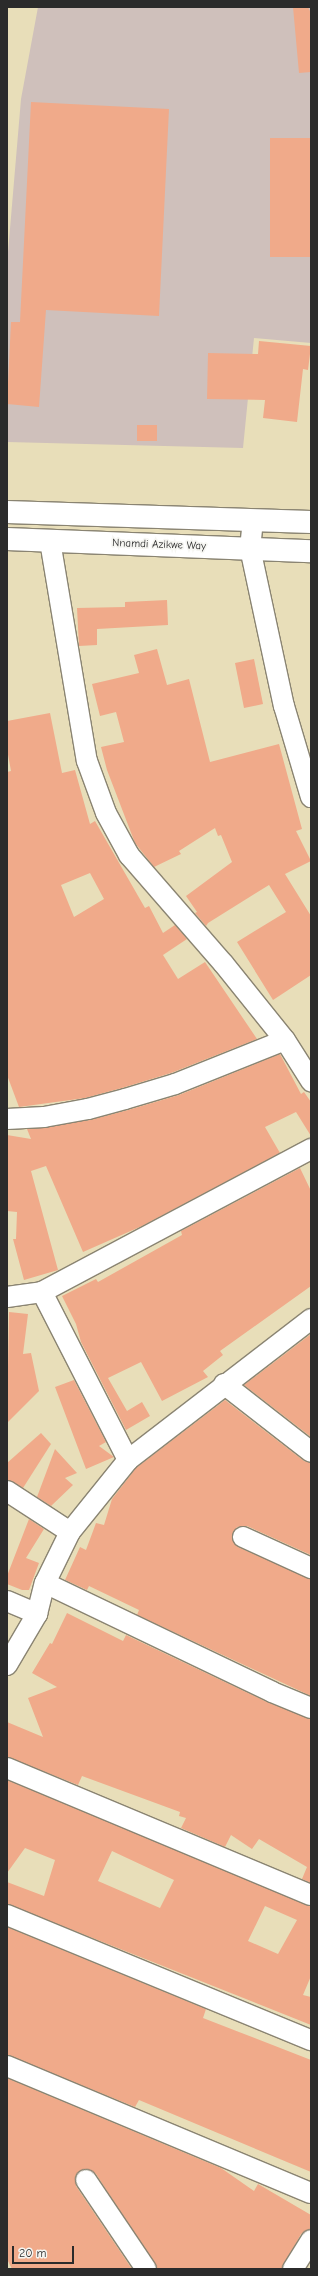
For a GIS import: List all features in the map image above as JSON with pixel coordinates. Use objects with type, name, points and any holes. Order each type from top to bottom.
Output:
[{"type":"highway","points":[[7,512],[311,522]]},
{"type":"highway","name":"Nnamdi Azikwe Way","points":[[7,539],[311,551]]},
{"type":"street","points":[[253,520],[250,548],[284,706],[311,797]]},
{"type":"street","points":[[50,541],[87,761],[106,813],[129,855],[223,963],[285,1040],[311,1081]]},
{"type":"street","points":[[7,1119],[44,1117],[88,1109],[125,1099],[175,1084],[285,1040]]},
{"type":"street","points":[[7,1297],[42,1292],[311,1149]]},
{"type":"street","points":[[42,1292],[128,1460]]},
{"type":"street","points":[[7,1665],[37,1614],[45,1583],[70,1532],[128,1460],[224,1384],[311,1319]]},
{"type":"street","points":[[224,1384],[311,1452]]},
{"type":"street","points":[[7,1491],[70,1532]]},
{"type":"street","points":[[243,1537],[311,1568]]},
{"type":"street","points":[[45,1583],[272,1692],[311,1708]]},
{"type":"street","points":[[7,1601],[37,1614]]},
{"type":"street","points":[[7,1768],[311,1895]]},
{"type":"street","points":[[7,1915],[311,2040]]},
{"type":"street","points":[[7,2066],[311,2193]]},
{"type":"street","points":[[86,2180],[146,2269]]},
{"type":"street","points":[[293,2269],[311,2240]]},
{"type":"shaded area","points":[[38,7],[311,7],[311,343],[254,338],[243,448],[7,442],[7,264],[21,99]]},
{"type":"building","points":[[293,7],[308,7],[311,13],[311,72],[299,73]]},
{"type":"building","points":[[31,102],[169,109],[159,316],[46,310],[39,407],[7,404],[11,322],[20,322]]},
{"type":"building","points":[[270,138],[311,138],[311,257],[270,257]]},
{"type":"building","points":[[259,341],[311,346],[308,370],[303,369],[297,422],[263,418],[265,400],[207,399],[208,353],[258,354]]},
{"type":"building","points":[[137,425],[157,425],[157,441],[137,441]]},
{"type":"building","points":[[167,600],[168,625],[97,629],[97,645],[79,646],[77,608],[125,607],[125,602]]},
{"type":"building","points":[[157,649],[167,685],[189,679],[210,762],[279,744],[302,829],[296,831],[311,861],[285,874],[311,916],[311,975],[273,1000],[237,942],[286,912],[269,885],[208,923],[206,926],[195,913],[197,912],[186,896],[232,862],[221,835],[218,836],[215,828],[179,851],[181,854],[154,867],[135,843],[107,770],[101,747],[124,742],[116,712],[100,716],[92,684],[139,673],[134,655]]},
{"type":"building","points":[[254,659],[263,704],[244,708],[235,663]]},
{"type":"building","points":[[50,713],[62,773],[75,770],[90,824],[95,821],[145,908],[149,906],[163,933],[175,925],[187,939],[163,955],[178,979],[205,962],[257,1039],[171,1073],[122,1088],[85,1098],[19,1107],[7,1075],[7,772],[11,771],[7,749],[7,721]],"holes":[[[90,873],[104,899],[74,917],[61,885]]]},
{"type":"building","points":[[280,1054],[301,1094],[304,1092],[311,1102],[311,1136],[296,1112],[265,1127],[280,1153],[142,1226],[83,1252],[46,1166],[31,1171],[58,1270],[24,1280],[13,1239],[16,1239],[17,1212],[7,1211],[7,1135],[31,1139],[27,1129],[90,1120],[179,1095]]},
{"type":"building","points":[[300,1168],[311,1191],[311,1286],[220,1351],[223,1355],[203,1371],[208,1377],[162,1401],[141,1362],[108,1378],[127,1411],[142,1402],[150,1416],[126,1430],[81,1342],[76,1324],[62,1296],[96,1279],[98,1282],[182,1235],[181,1231]]},
{"type":"building","points":[[9,1312],[28,1314],[23,1354],[31,1353],[39,1391],[7,1423]]},
{"type":"building","points":[[311,1334],[311,1437],[244,1385]]},
{"type":"building","points":[[74,1380],[106,1442],[99,1446],[114,1457],[86,1469],[55,1387]]},
{"type":"building","points":[[225,1400],[304,1461],[311,1463],[311,1555],[247,1526],[237,1527],[232,1538],[238,1547],[311,1579],[311,1696],[137,1615],[139,1610],[89,1586],[87,1590],[65,1580],[80,1547],[86,1550],[96,1523],[104,1525],[112,1499],[136,1468]]},
{"type":"building","points":[[41,1433],[51,1444],[23,1488],[7,1480],[7,1463]]},
{"type":"building","points":[[55,1449],[77,1473],[65,1478],[73,1485],[51,1506],[37,1497]]},
{"type":"building","points":[[29,1519],[44,1529],[26,1558],[39,1563],[29,1590],[22,1590],[7,1584],[7,1576]]},
{"type":"building","points":[[67,1613],[123,1641],[126,1635],[267,1702],[311,1719],[311,1883],[302,1879],[307,1867],[259,1839],[252,1849],[231,1835],[225,1847],[181,1828],[186,1818],[179,1816],[180,1812],[82,1776],[78,1785],[7,1757],[7,1722],[43,1737],[28,1698],[57,1687],[32,1673],[50,1643],[52,1644]]},
{"type":"building","points":[[7,1780],[311,1906],[311,1976],[303,1995],[311,1997],[311,2025],[7,1904],[7,1882],[44,1896],[55,1860],[25,1848],[7,1873]],"holes":[[[112,1851],[174,1880],[160,1908],[98,1881]],[[265,1906],[297,1920],[278,1954],[248,1941]]]},
{"type":"building","points":[[7,1927],[206,2009],[203,2018],[311,2060],[311,2172],[139,2100],[135,2107],[7,2055]]},
{"type":"building","points":[[7,2078],[221,2168],[254,2191],[258,2184],[311,2215],[311,2229],[301,2234],[282,2269],[157,2269],[96,2174],[85,2169],[76,2175],[76,2186],[132,2269],[12,2269],[7,2259]]}]
